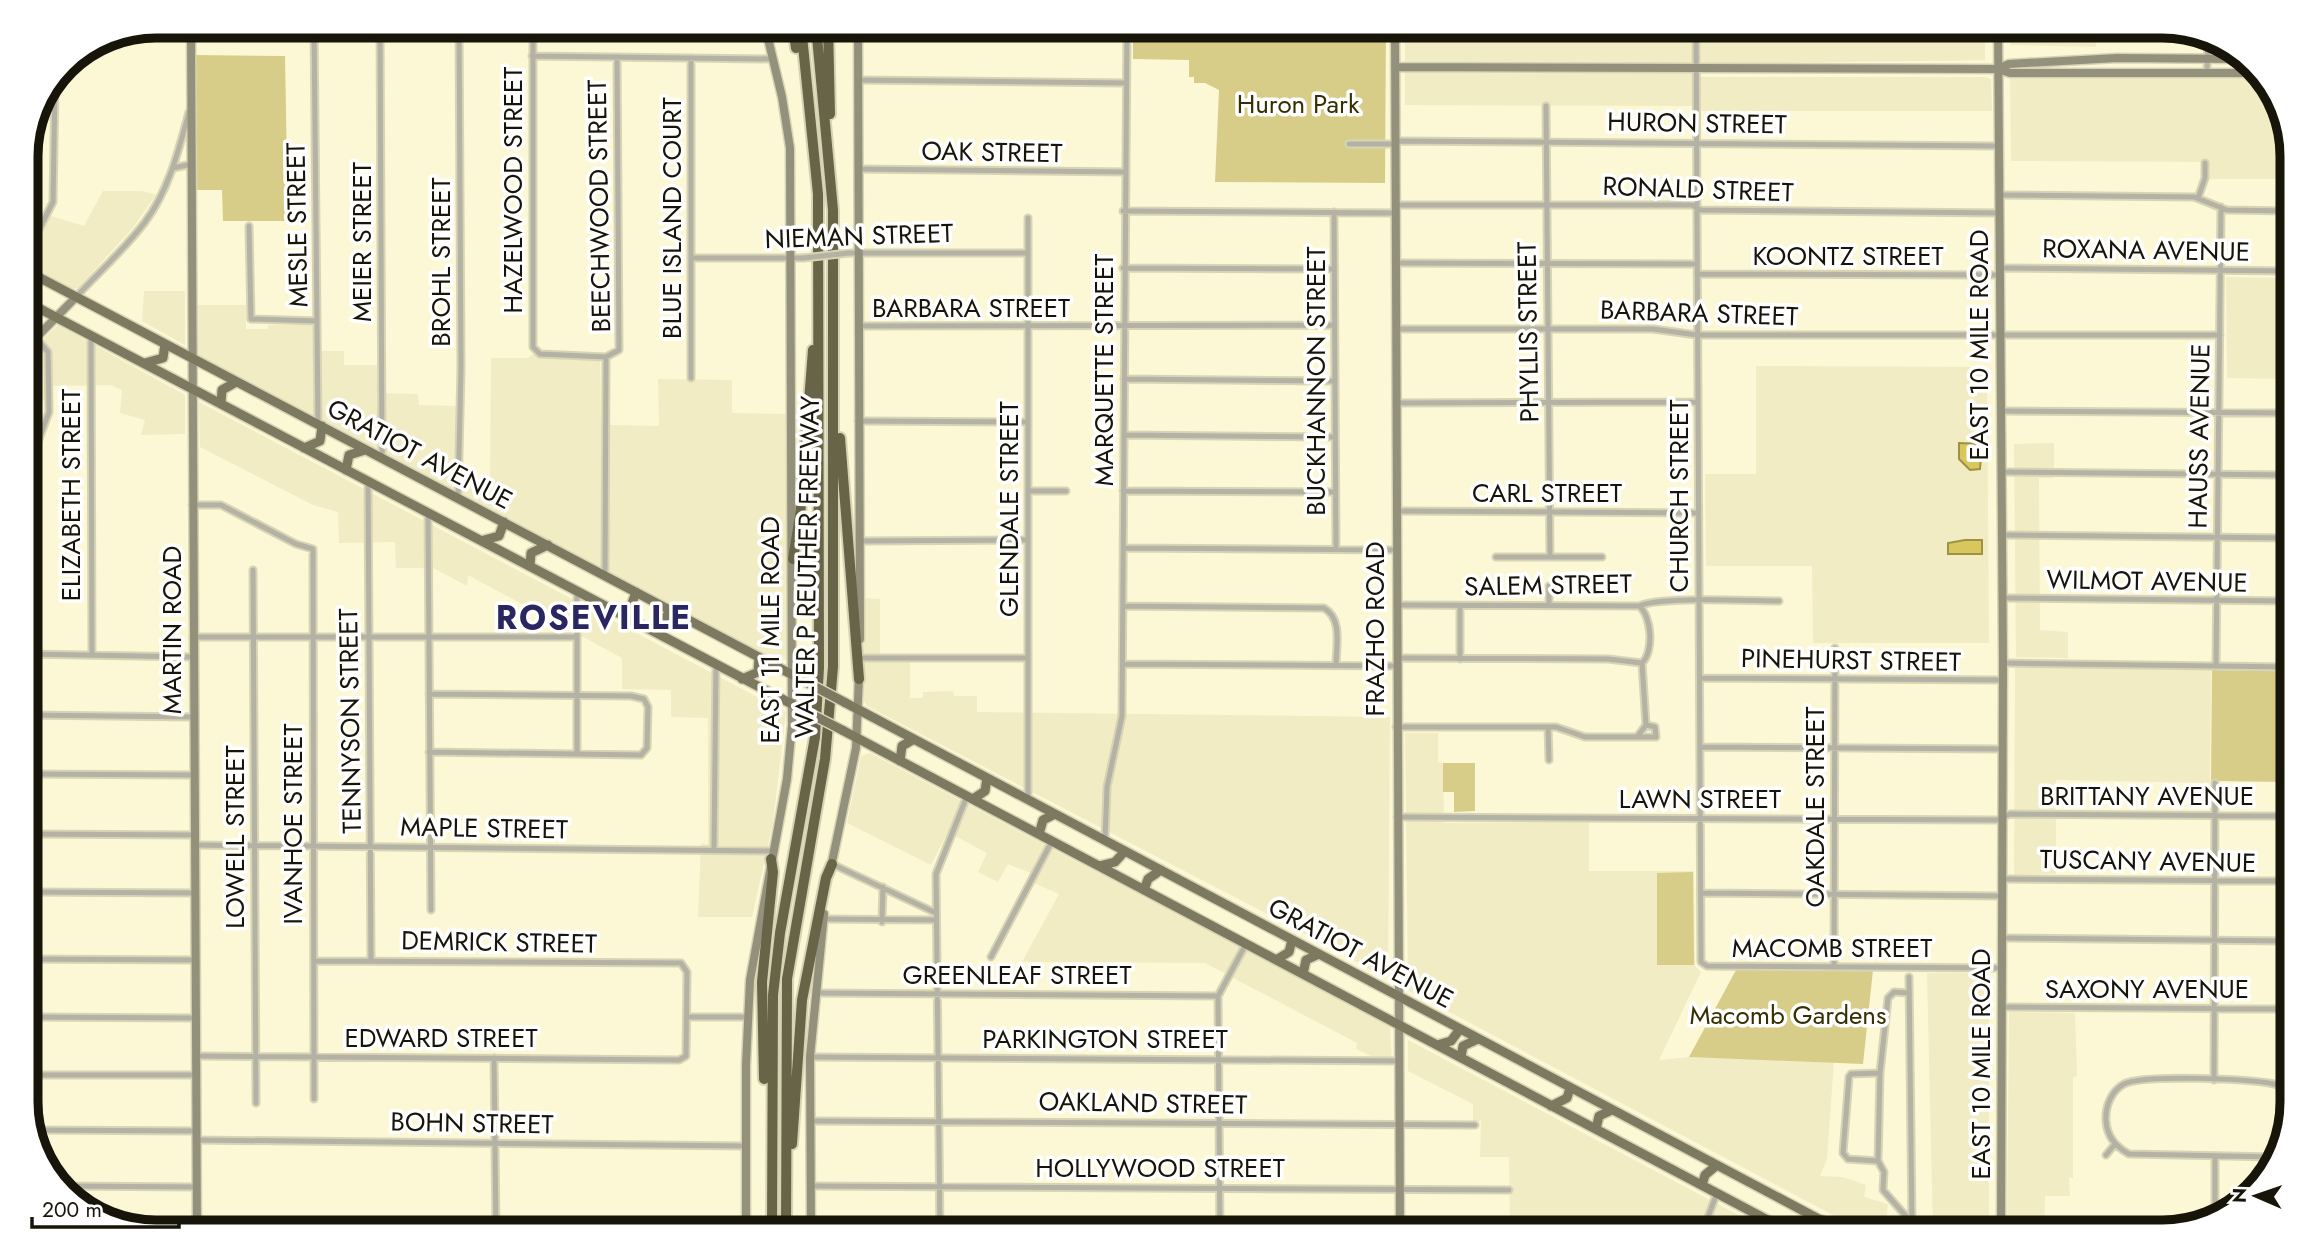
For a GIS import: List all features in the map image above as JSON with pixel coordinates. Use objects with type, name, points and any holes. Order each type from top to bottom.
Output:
[{"type":"highway","points":[[795,38],[802,95],[814,137]]},
{"type":"highway","name":"WALTER P REUTHER FREEWAY","points":[[772,1221],[774,985],[810,771],[819,668],[819,228],[814,137],[802,38]]},
{"type":"highway","name":"WALTER P REUTHER FREEWAY","points":[[787,1221],[786,989],[825,759],[832,685],[833,210],[817,38]]},
{"type":"highway","points":[[828,38],[831,105],[828,141]]},
{"type":"highway","points":[[793,559],[805,462],[814,324],[814,268],[819,228]]},
{"type":"highway","points":[[834,358],[859,679]]},
{"type":"highway","points":[[772,855],[761,982],[765,1109],[772,1163]]},
{"type":"highway","points":[[788,1221],[802,1000],[821,898],[832,864]]},
{"type":"main road","name":"MARTIN ROAD","points":[[191,38],[197,1221]]},
{"type":"main road","name":"EAST 11 MILE ROAD","points":[[746,1221],[747,1017],[753,952],[790,755],[793,705],[790,148],[768,38]]},
{"type":"main road","points":[[811,1221],[810,1058],[815,993],[832,864],[857,738],[860,541],[858,326],[854,252],[858,169],[858,38]]},
{"type":"main road","name":"FRAZHO ROAD","points":[[1395,38],[1400,1221]]},
{"type":"main road","name":"EAST 10 MILE ROAD","points":[[1998,38],[2003,680]]},
{"type":"main road","points":[[1998,69],[2009,64],[2102,58],[2230,60]]},
{"type":"main road","points":[[2064,73],[2065,65],[2088,64],[2102,58]]},
{"type":"main road","points":[[2121,71],[2127,67],[2149,67],[2151,62],[2147,58]]},
{"type":"main road","points":[[1395,67],[1998,69],[2010,74],[2121,71],[2245,73]]},
{"type":"main road","name":"GRATIOT AVENUE","points":[[39,278],[605,574],[1822,1220]]},
{"type":"main road","points":[[39,335],[76,297]]},
{"type":"main road","name":"GRATIOT AVENUE","points":[[39,309],[530,565],[1770,1221]]},
{"type":"main road","points":[[144,363],[163,358],[165,344]]},
{"type":"main road","points":[[221,403],[222,390],[236,382]]},
{"type":"main road","points":[[304,448],[320,441],[320,425]]},
{"type":"main road","points":[[346,470],[349,455],[365,450]]},
{"type":"main road","points":[[482,540],[499,536],[503,522]]},
{"type":"main road","points":[[530,565],[531,553],[548,545]]},
{"type":"main road","points":[[615,610],[631,606],[636,592]]},
{"type":"main road","points":[[658,633],[660,619],[676,612]]},
{"type":"main road","points":[[742,678],[758,671],[760,657]]},
{"type":"main road","points":[[2002,878],[2003,680]]},
{"type":"main road","points":[[900,761],[902,746],[914,739]]},
{"type":"main road","points":[[970,797],[985,791],[987,778]]},
{"type":"main road","points":[[1039,834],[1043,820],[1055,814]]},
{"type":"main road","points":[[1099,866],[1115,862],[1125,851]]},
{"type":"main road","points":[[1144,890],[1148,879],[1161,870]]},
{"type":"main road","name":"EAST 10 MILE ROAD","points":[[2001,1221],[2002,878]]},
{"type":"main road","points":[[1276,960],[1289,952],[1292,940]]},
{"type":"main road","points":[[1303,974],[1306,960],[1319,954]]},
{"type":"main road","points":[[1437,1045],[1451,1041],[1460,1029]]},
{"type":"main road","points":[[1461,1058],[1463,1046],[1478,1039]]},
{"type":"main road","points":[[1551,1105],[1565,1100],[1570,1087]]},
{"type":"main road","points":[[1596,1129],[1599,1116],[1612,1110]]},
{"type":"main road","points":[[1702,1185],[1705,1175],[1717,1165]]},
{"type":"street","name":"MESLE STREET","points":[[314,38],[320,425]]},
{"type":"street","name":"MEIER STREET","points":[[380,38],[382,458]]},
{"type":"street","name":"BROHL STREET","points":[[458,497],[461,368],[459,38]]},
{"type":"street","name":"HAZELWOOD STREET","points":[[533,38],[533,347],[537,353],[606,357]]},
{"type":"street","name":"MARQUETTE STREET","points":[[1105,840],[1107,787],[1122,715],[1123,211],[1126,172],[1127,38]]},
{"type":"street","name":"CHURCH STREET","points":[[1696,38],[1701,959],[1704,965]]},
{"type":"street","points":[[2207,48],[2207,72]]},
{"type":"street","points":[[532,56],[773,59]]},
{"type":"street","name":"BEECHWOOD STREET","points":[[606,357],[616,355],[620,343],[617,57]]},
{"type":"street","name":"BLUE ISLAND COURT","points":[[691,58],[691,379]]},
{"type":"street","points":[[858,80],[1126,83]]},
{"type":"street","points":[[39,228],[53,202],[55,98]]},
{"type":"street","points":[[76,297],[146,221],[173,168],[192,99]]},
{"type":"street","name":"PHYLLIS STREET","points":[[1546,106],[1550,557]]},
{"type":"street","name":"HURON STREET","points":[[1349,144],[1547,141],[1999,146]]},
{"type":"street","points":[[2198,198],[2205,178],[2205,163]]},
{"type":"street","points":[[173,168],[192,164]]},
{"type":"street","name":"OAK STREET","points":[[858,169],[1126,172]]},
{"type":"street","points":[[1999,195],[2198,198],[2221,207],[2280,210]]},
{"type":"street","name":"RONALD STREET","points":[[1123,211],[1334,212],[1546,205],[1697,208],[1701,211],[1999,213]]},
{"type":"street","name":"HAUSS AVENUE","points":[[2216,666],[2221,207]]},
{"type":"street","name":"BUCKHANNON STREET","points":[[1334,212],[1336,550]]},
{"type":"street","name":"GLENDALE STREET","points":[[1028,218],[1028,800]]},
{"type":"street","points":[[249,226],[251,319],[317,321]]},
{"type":"street","name":"NIEMAN STREET","points":[[691,258],[791,259],[854,252],[1028,253]]},
{"type":"street","points":[[1395,263],[1697,264]]},
{"type":"street","points":[[1123,268],[1334,269]]},
{"type":"street","name":"ROXANA AVENUE","points":[[1999,272],[2280,271]]},
{"type":"street","name":"KOONTZ STREET","points":[[1697,274],[1999,272]]},
{"type":"street","name":"BARBARA STREET","points":[[858,326],[1124,326],[1130,323],[1334,325]]},
{"type":"street","name":"BARBARA STREET","points":[[1396,329],[1653,329],[1697,335],[2220,335]]},
{"type":"street","name":"ELIZABETH STREET","points":[[92,335],[92,655]]},
{"type":"street","points":[[39,342],[48,352],[50,403],[39,440]]},
{"type":"street","points":[[605,574],[606,357]]},
{"type":"street","points":[[1124,379],[1335,381]]},
{"type":"street","points":[[1396,403],[1697,402]]},
{"type":"street","points":[[2001,411],[2280,414]]},
{"type":"street","points":[[858,421],[1028,422]]},
{"type":"street","points":[[1124,435],[1335,437]]},
{"type":"street","points":[[2001,472],[2280,475]]},
{"type":"street","name":"TENNYSON STREET","points":[[368,481],[371,960]]},
{"type":"street","points":[[1028,491],[1066,491]]},
{"type":"street","points":[[1123,491],[1335,492]]},
{"type":"street","name":"IVANHOE STREET","points":[[192,505],[221,505],[296,544],[313,548],[314,1099]]},
{"type":"street","name":"CARL STREET","points":[[1396,511],[1698,513]]},
{"type":"street","points":[[428,512],[430,910]]},
{"type":"street","points":[[2001,535],[2280,538]]},
{"type":"street","points":[[860,541],[1028,540]]},
{"type":"street","points":[[1123,548],[1397,550]]},
{"type":"street","points":[[1496,557],[1602,557]]},
{"type":"street","name":"LOWELL STREET","points":[[253,570],[256,1103]]},
{"type":"street","points":[[1549,586],[1549,605]]},
{"type":"street","points":[[577,590],[577,753]]},
{"type":"street","name":"WILMOT AVENUE","points":[[2001,598],[2280,601]]},
{"type":"street","name":"SALEM STREET","points":[[1397,605],[1639,606],[1646,603],[1699,601],[1779,601]]},
{"type":"street","points":[[1123,606],[1324,608],[1333,615],[1336,623],[1336,666]]},
{"type":"street","points":[[1460,606],[1460,659]]},
{"type":"street","points":[[1639,606],[1646,614],[1649,636],[1647,658],[1642,663],[1646,725],[1639,736]]},
{"type":"street","points":[[193,637],[576,637]]},
{"type":"street","name":"OAKDALE STREET","points":[[1834,967],[1835,648]]},
{"type":"street","points":[[39,654],[193,657]]},
{"type":"street","points":[[860,658],[1028,658]]},
{"type":"street","points":[[1123,664],[1336,666],[1460,659],[1608,659],[1642,663]]},
{"type":"street","points":[[2003,663],[2280,667]]},
{"type":"street","points":[[714,850],[716,664]]},
{"type":"street","name":"PINEHURST STREET","points":[[1700,678],[2003,680]]},
{"type":"street","points":[[429,694],[577,694],[644,699],[648,707],[645,754],[429,752]]},
{"type":"street","points":[[39,715],[194,717]]},
{"type":"street","points":[[1396,727],[1548,727],[1564,729],[1585,737],[1656,737],[1655,727],[1646,725]]},
{"type":"street","points":[[1548,727],[1549,760]]},
{"type":"street","points":[[1700,747],[2002,749]]},
{"type":"street","points":[[39,774],[194,775]]},
{"type":"street","points":[[2214,1080],[2215,783]]},
{"type":"street","points":[[940,1221],[936,916],[939,864],[970,797]]},
{"type":"street","name":"BRITTANY AVENUE","points":[[2002,818],[2010,814],[2280,816]]},
{"type":"street","name":"LAWN STREET","points":[[1397,817],[2002,818]]},
{"type":"street","points":[[39,834],[194,835]]},
{"type":"street","points":[[991,957],[1052,841]]},
{"type":"street","name":"MAPLE STREET","points":[[194,845],[714,850],[772,855]]},
{"type":"street","points":[[832,864],[883,887],[936,916]]},
{"type":"street","name":"TUSCANY AVENUE","points":[[2002,878],[2280,881]]},
{"type":"street","points":[[882,922],[883,887]]},
{"type":"street","points":[[39,892],[195,893]]},
{"type":"street","points":[[1701,893],[2002,896]]},
{"type":"street","points":[[823,919],[882,922],[936,916]]},
{"type":"street","points":[[2002,938],[2280,941]]},
{"type":"street","points":[[1220,1221],[1218,996],[1246,944]]},
{"type":"street","points":[[39,959],[195,960]]},
{"type":"street","name":"DEMRICK STREET","points":[[314,961],[683,964],[686,968],[687,1017]]},
{"type":"street","name":"MACOMB STREET","points":[[1704,965],[2002,968]]},
{"type":"street","points":[[1909,977],[1912,1221]]},
{"type":"street","points":[[1909,993],[1894,992],[1888,998],[1880,1073],[1878,1161],[1884,1172],[1884,1190],[1910,1221]]},
{"type":"street","name":"GREENLEAF STREET","points":[[815,993],[1218,996]]},
{"type":"street","name":"SAXONY AVENUE","points":[[2002,1007],[2280,1009]]},
{"type":"street","points":[[39,1017],[196,1018]]},
{"type":"street","points":[[687,1017],[747,1017]]},
{"type":"street","name":"EDWARD STREET","points":[[197,1056],[685,1059],[687,1017]]},
{"type":"street","points":[[494,1058],[496,1221]]},
{"type":"street","name":"PARKINGTON STREET","points":[[810,1058],[1399,1061]]},
{"type":"street","points":[[1878,1161],[1848,1158],[1843,1153],[1849,1077],[1851,1073],[1880,1073]]},
{"type":"street","points":[[39,1074],[197,1075]]},
{"type":"street","points":[[2267,1157],[2136,1156],[2115,1144],[2108,1133],[2106,1114],[2112,1096],[2121,1086],[2141,1080],[2272,1083],[2280,1087]]},
{"type":"street","name":"OAKLAND STREET","points":[[810,1121],[1475,1125]]},
{"type":"street","name":"BOHN STREET","points":[[42,1130],[496,1143],[746,1146]]},
{"type":"street","points":[[2106,1155],[2115,1144]]},
{"type":"street","points":[[2215,1157],[2215,1208]]},
{"type":"street","points":[[74,1186],[197,1187]]},
{"type":"street","name":"HOLLYWOOD STREET","points":[[811,1186],[1509,1190]]},
{"type":"street","points":[[1706,1221],[1717,1193]]},
{"type":"shaded area","points":[[1405,38],[1693,38],[1693,106],[1405,105]]},
{"type":"shaded area","points":[[1701,38],[1985,38],[1985,60],[1701,64]]},
{"type":"shaded area","points":[[2010,38],[2097,38],[2096,47],[2010,45]]},
{"type":"shaded area","points":[[2111,75],[2248,76],[2261,91],[2274,119],[2280,149],[2280,179],[2209,179],[2209,162],[2011,161],[2010,79]]},
{"type":"shaded area","points":[[1699,77],[1985,77],[1991,79],[1992,111],[1701,111]]},
{"type":"shaded area","points":[[103,191],[142,191],[156,195],[132,229],[78,288],[72,289],[39,271],[39,218],[45,219],[48,215],[84,226]]},
{"type":"shaded area","points":[[2226,277],[2280,278],[2280,379],[2227,378]]},
{"type":"shaded area","points":[[144,291],[185,291],[185,345],[142,321]]},
{"type":"shaded area","points":[[196,305],[246,305],[246,329],[268,329],[268,325],[314,325],[314,351],[344,351],[344,365],[378,365],[378,393],[418,394],[419,405],[457,406],[458,478],[490,479],[491,358],[528,358],[533,354],[600,358],[602,480],[607,480],[608,425],[659,426],[658,379],[732,380],[732,413],[788,414],[787,659],[780,661],[767,655],[200,356],[196,352]]},
{"type":"shaded area","points":[[58,325],[185,395],[185,434],[141,435],[145,420],[120,413],[122,390],[111,385],[50,386],[50,398],[39,401],[39,343]]},
{"type":"shaded area","points":[[1756,366],[1987,367],[1989,643],[1813,643],[1812,566],[1706,566],[1705,474],[1756,474]]},
{"type":"shaded area","points":[[199,402],[786,712],[773,822],[752,917],[698,917],[701,844],[708,844],[708,718],[671,717],[671,690],[622,689],[622,658],[468,575],[467,586],[433,568],[396,568],[395,542],[339,543],[338,512],[313,505],[200,447]]},
{"type":"shaded area","points":[[1959,443],[1982,444],[1980,469],[1970,470],[1959,459]]},
{"type":"shaded area","points":[[2054,443],[2054,478],[2039,478],[2040,630],[2068,632],[2068,658],[2016,657],[2014,444]]},
{"type":"shaded area","points":[[1982,540],[1982,554],[1948,554],[1948,543]]},
{"type":"shaded area","points":[[863,598],[880,599],[880,655],[910,655],[910,698],[923,698],[923,692],[953,691],[954,696],[977,696],[977,712],[1390,717],[1388,972],[1385,979],[1342,953],[867,706],[864,701]]},
{"type":"shaded area","points":[[2015,668],[2211,669],[2210,783],[2056,780],[2056,874],[2014,875]]},
{"type":"shaded area","points":[[1405,733],[1438,733],[1438,762],[1443,763],[1444,823],[1589,822],[1589,871],[1694,871],[1695,966],[1701,972],[1659,1060],[1689,1057],[1834,1061],[1827,1159],[1820,1176],[1843,1177],[1866,1185],[1864,1197],[1888,1204],[1886,1221],[1844,1221],[1406,989]]},
{"type":"shaded area","points":[[870,753],[1390,1026],[1392,1066],[1356,1049],[1357,1043],[1205,963],[1022,962],[1059,894],[1027,880],[1031,873],[1008,864],[998,882],[978,872],[987,853],[948,832],[931,865],[847,823],[861,756]]},
{"type":"shaded area","points":[[1927,973],[1989,973],[1989,1221],[1933,1221]]},
{"type":"shaded area","points":[[2009,1012],[2075,1013],[2077,1076],[2073,1077],[2073,1178],[2069,1178],[2070,1196],[2045,1196],[2044,1221],[2007,1221]]},
{"type":"shaded area","points":[[1408,1040],[1749,1221],[1510,1221],[1509,1157],[1480,1157],[1481,1121],[1473,1121],[1473,1104],[1408,1071]]},
{"type":"green space","name":"Huron Park","points":[[1133,38],[1386,38],[1385,183],[1215,182],[1219,90],[1205,83],[1194,83],[1194,77],[1189,77],[1189,60],[1133,59]]},
{"type":"green space","points":[[195,55],[285,56],[288,221],[223,221],[222,190],[196,190]]},
{"type":"green space","points":[[2212,670],[2280,671],[2280,782],[2211,781]]},
{"type":"green space","points":[[1443,763],[1475,763],[1475,811],[1454,812],[1454,792],[1443,792]]},
{"type":"green space","points":[[1693,872],[1694,965],[1657,965],[1657,873]]},
{"type":"green space","name":"Macomb Gardens","points":[[1736,970],[1873,970],[1863,1064],[1689,1057]]},
{"type":"district","name":"ROSEVILLE","points":[[594,617]]}]
